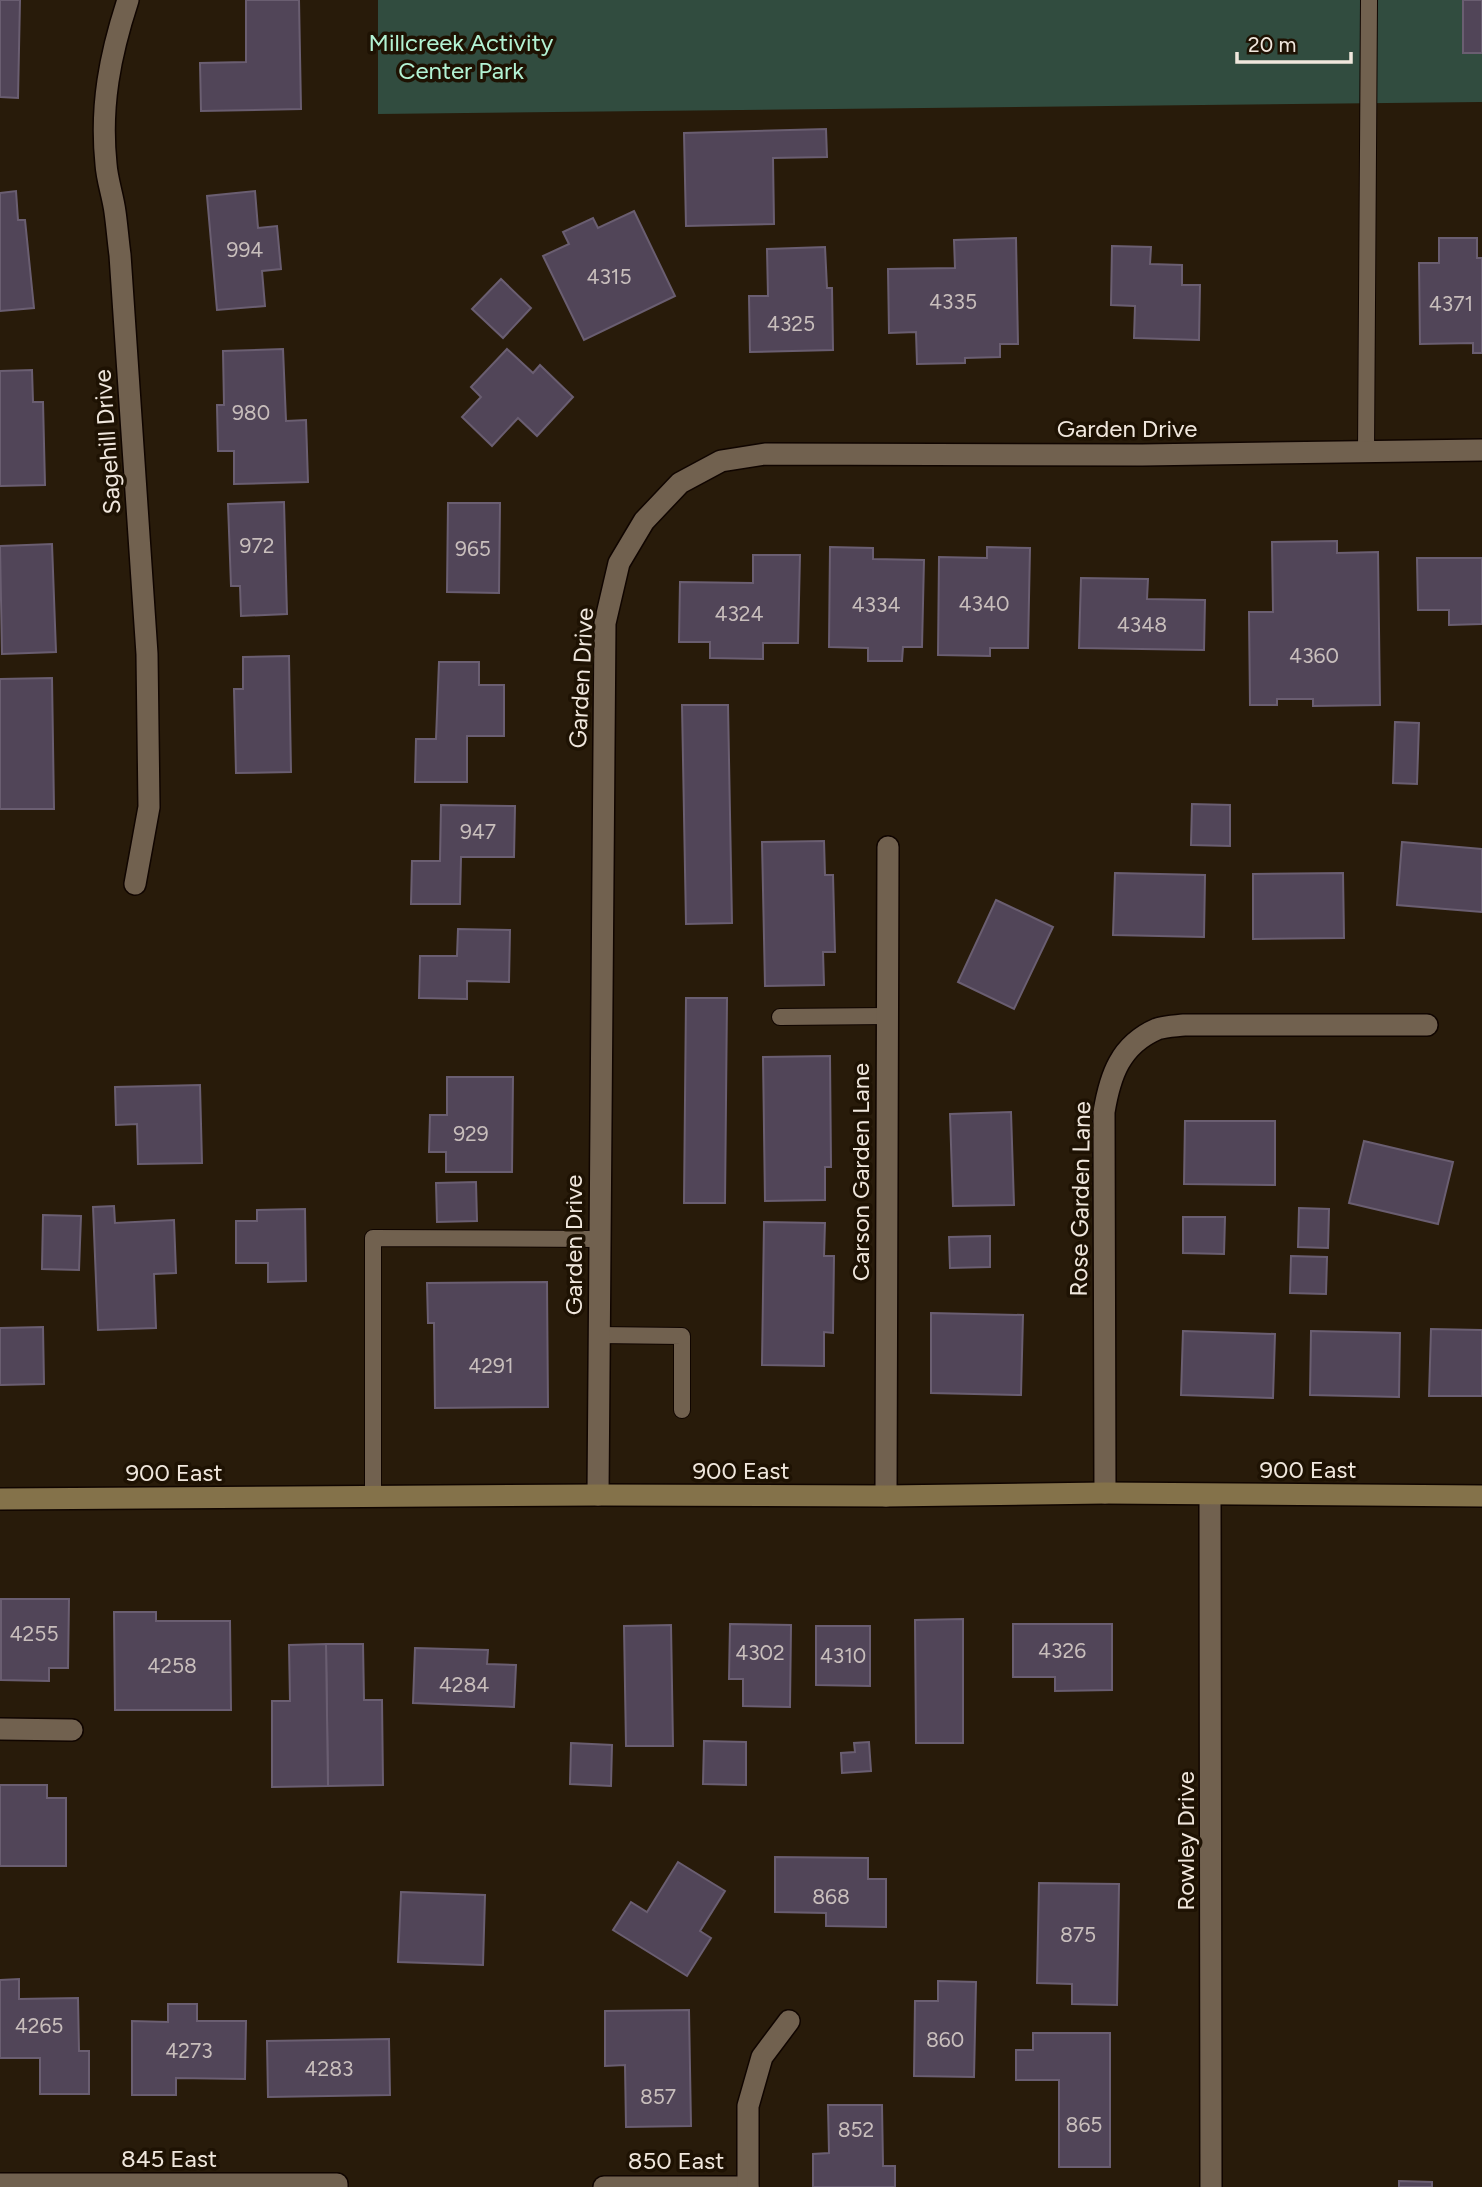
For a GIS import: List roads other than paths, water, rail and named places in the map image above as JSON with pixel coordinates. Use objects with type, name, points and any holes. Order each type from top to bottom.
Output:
[{"type":"main road","name":"900 East","points":[[0,1499],[1105,1493],[1482,1496]]},
{"type":"street","name":"Sagehill Drive","points":[[128,0],[115,38],[107,74],[105,124],[106,165],[120,255],[146,641],[149,807],[135,884]]},
{"type":"street","name":"Garden Drive","points":[[598,1495],[605,623],[619,563],[644,522],[680,483],[721,461],[765,454],[1142,455],[1482,450]]},
{"type":"street","name":"Carson Garden Lane","points":[[886,1496],[888,847]]},
{"type":"street","name":"Rose Garden Lane","points":[[1105,1493],[1104,1112],[1108,1084],[1120,1060],[1137,1041],[1159,1028],[1427,1025]]},
{"type":"street","name":"Rowley Drive","points":[[1210,1495],[1211,2187]]},
{"type":"street","points":[[0,1729],[72,1730]]},
{"type":"street","points":[[748,2187],[748,2106],[762,2057],[789,2021]]},
{"type":"street","name":"845 East","points":[[0,2184],[337,2186]]},
{"type":"street","name":"850 East","points":[[604,2187],[748,2187]]},
{"type":"lane","points":[[1366,452],[1369,0]]},
{"type":"lane","points":[[780,1017],[887,1016]]},
{"type":"lane","points":[[373,1498],[373,1238],[599,1239]]},
{"type":"lane","points":[[598,1335],[682,1336],[682,1409]]},
{"type":"park label","name":"Millcreek Activity Center Park","points":[[461,56]]}]
